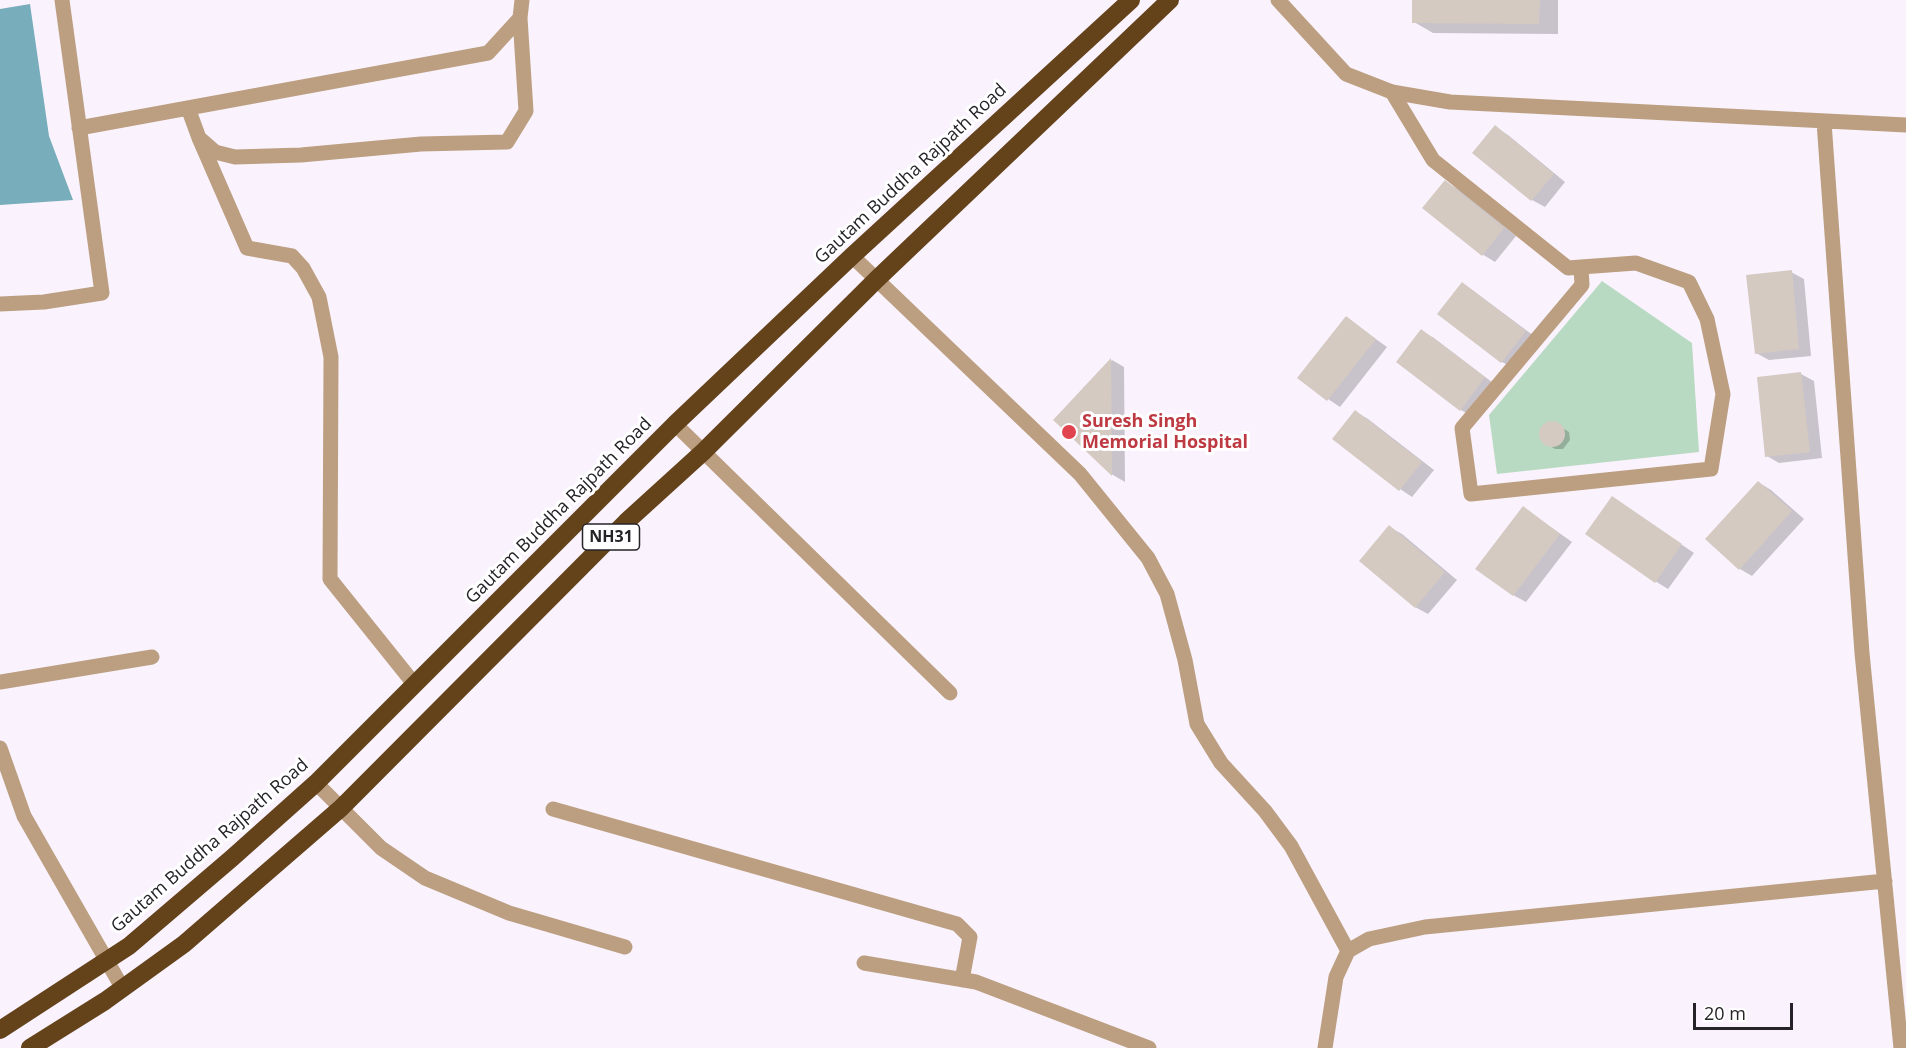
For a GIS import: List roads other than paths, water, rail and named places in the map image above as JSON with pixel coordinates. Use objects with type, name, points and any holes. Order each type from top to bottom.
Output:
[{"type":"highway","name":"Gautam Buddha Rajpath Road","points":[[0,1030],[129,946],[316,783],[675,424],[852,256],[1131,0]]},
{"type":"highway","name":"NH31","points":[[30,1048],[123,989],[184,944],[341,808],[626,522],[703,452],[877,279],[1170,0]]},
{"type":"street","points":[[0,304],[44,302],[102,293],[62,0]]},
{"type":"street","points":[[199,138],[215,152],[235,157],[300,155],[421,144],[507,142],[526,111],[520,18],[522,0]]},
{"type":"street","points":[[1278,0],[1346,74],[1392,92],[1450,102],[1906,125]]},
{"type":"street","points":[[79,128],[488,53],[520,18]]},
{"type":"street","points":[[1392,92],[1433,159],[1568,268],[1581,267],[1636,263],[1689,282],[1707,319],[1723,394],[1711,469],[1471,494],[1462,428],[1582,285],[1581,267]]},
{"type":"street","points":[[188,108],[247,248],[292,256],[303,268],[319,297],[332,357],[330,579],[415,685]]},
{"type":"street","points":[[1824,122],[1862,652],[1886,881],[1902,1006],[1901,1048]]},
{"type":"street","points":[[852,256],[1080,474],[1148,558],[1167,594],[1185,660],[1197,724],[1221,763],[1265,811],[1291,846],[1348,951]]},
{"type":"street","points":[[675,424],[950,693]]},
{"type":"street","points":[[0,682],[152,657]]},
{"type":"street","points":[[0,748],[24,816],[123,989]]},
{"type":"street","points":[[316,783],[381,848],[425,878],[509,913],[625,947]]},
{"type":"street","points":[[553,809],[957,924],[970,937],[962,980]]},
{"type":"street","points":[[1324,1048],[1336,977],[1348,951],[1369,939],[1425,927],[1886,881]]},
{"type":"street","points":[[864,963],[976,982],[1149,1048]]},
{"type":"water","points":[[30,4],[49,136],[73,200],[0,205],[0,9]]},
{"type":"place","name":"Suresh Singh Memorial Hospital","points":[[1069,432]]}]
